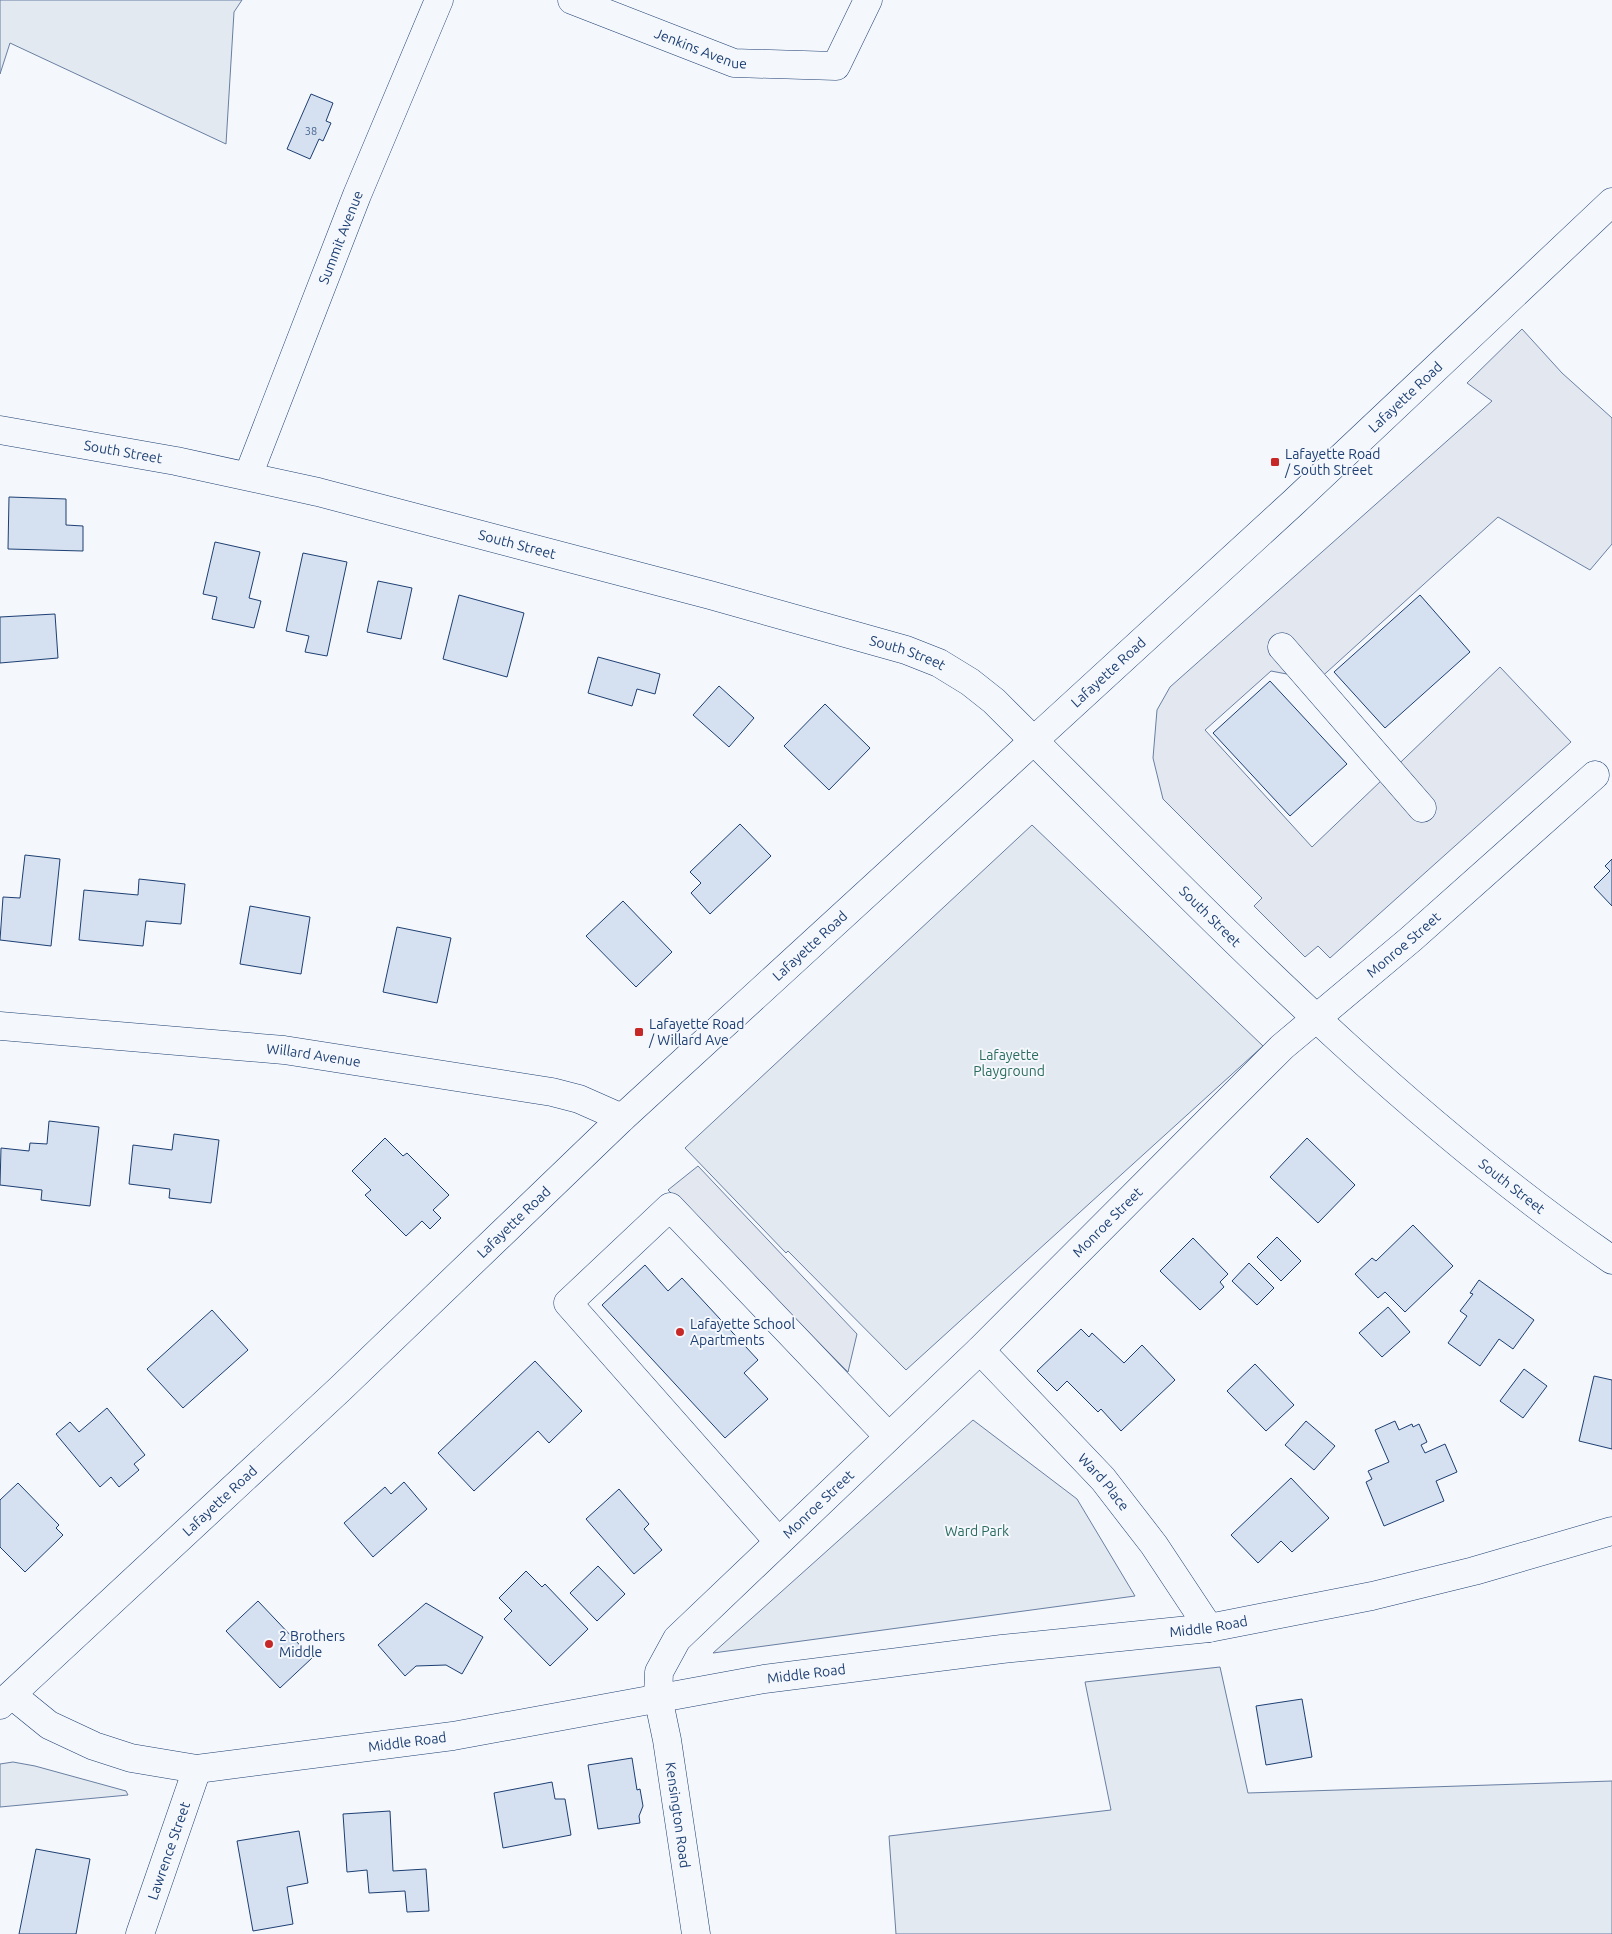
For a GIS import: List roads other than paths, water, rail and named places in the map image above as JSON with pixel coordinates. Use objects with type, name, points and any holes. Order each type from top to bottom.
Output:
[{"type":"street","name":"Summit Avenue","points":[[248,476],[357,195],[439,0]]},
{"type":"street","name":"Jenkins Avenue","points":[[572,0],[734,63],[836,66],[868,0]]},
{"type":"street","name":"Lafayette Road","points":[[6,1700],[340,1389],[622,1118],[1307,489],[1612,202]]},
{"type":"street","name":"South Street","points":[[0,430],[176,461],[248,476],[495,538],[906,650],[939,663],[970,682],[994,701],[1240,946],[1316,1018],[1441,1130],[1534,1204],[1612,1260]]},
{"type":"street","points":[[1282,647],[1422,808]]},
{"type":"street","name":"Monroe Street","points":[[658,1698],[659,1672],[677,1639],[980,1350],[1282,1047],[1411,940],[1595,775]]},
{"type":"street","name":"Willard Avenue","points":[[0,1026],[284,1050],[552,1092],[579,1099],[622,1118]]},
{"type":"street","points":[[778,1541],[568,1303],[670,1207],[888,1436]]},
{"type":"street","name":"Ward Place","points":[[980,1350],[1103,1479],[1154,1545],[1210,1628]]},
{"type":"street","name":"Middle Road","points":[[6,1700],[49,1725],[94,1746],[132,1758],[197,1769],[453,1736],[764,1679],[1002,1649],[1210,1628],[1372,1596],[1474,1571],[1612,1531]]},
{"type":"street","name":"Kensington Road","points":[[658,1698],[667,1740],[696,1934]]},
{"type":"street","name":"Lawrence Street","points":[[140,1934],[197,1769]]},
{"type":"place","name":"Lafayette Road / South Street","points":[[1275,462]]},
{"type":"place","name":"Lafayette Road / Willard Ave","points":[[639,1032]]},
{"type":"place","name":"Lafayette School Apartments","points":[[680,1332]]},
{"type":"place","name":"2 Brothers Middle","points":[[269,1644]]},
{"type":"park label","name":"Lafayette Playground","points":[[1009,1064]]},
{"type":"park label","name":"Ward Park","points":[[977,1531]]}]
